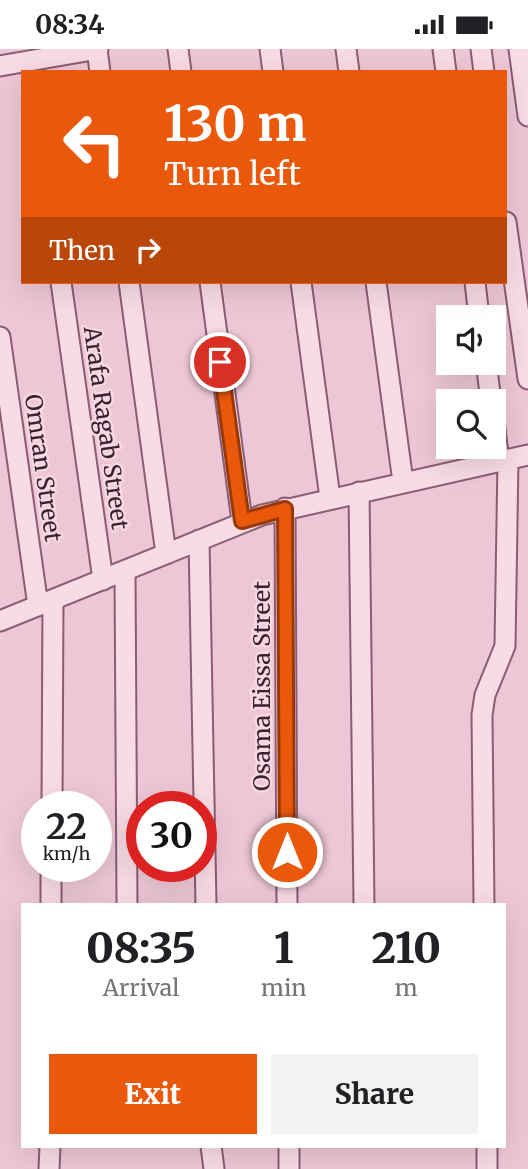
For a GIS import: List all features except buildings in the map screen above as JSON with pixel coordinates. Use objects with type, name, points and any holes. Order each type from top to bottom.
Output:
[{"type":"street","points":[[0,66],[30,66],[98,49],[100,70]]},
{"type":"street","points":[[178,49],[181,70]]},
{"type":"street","points":[[270,49],[273,70]]},
{"type":"street","points":[[346,49],[349,70]]},
{"type":"street","points":[[443,49],[446,70]]},
{"type":"street","points":[[481,49],[484,70]]},
{"type":"street","points":[[519,49],[528,116]]},
{"type":"street","points":[[507,229],[528,379]]},
{"type":"street","name":"Arafa Ragab Street","points":[[61,284],[103,580]]},
{"type":"street","points":[[129,284],[166,554]]},
{"type":"street","points":[[210,284],[242,521]]},
{"type":"street","points":[[301,284],[330,498]]},
{"type":"street","points":[[376,284],[403,482]]},
{"type":"street","points":[[475,284],[478,305]]},
{"type":"street","name":"Omran Street","points":[[0,337],[46,603],[52,791]]},
{"type":"street","points":[[0,621],[242,521],[330,498],[528,456]]},
{"type":"street","points":[[484,903],[482,715],[485,695],[505,646],[503,461]]},
{"type":"street","points":[[359,492],[364,903]]},
{"type":"street","name":"Osama Eissa Street","points":[[285,509],[288,903]]},
{"type":"street","points":[[199,540],[206,903]]},
{"type":"street","points":[[125,571],[127,903]]},
{"type":"street","points":[[51,882],[51,903]]},
{"type":"street","points":[[49,1169],[50,1148]]},
{"type":"street","points":[[211,1148],[214,1169]]},
{"type":"street","points":[[289,1148],[289,1169]]},
{"type":"street","points":[[486,1148],[487,1169]]},
{"type":"route","points":[[220,362],[242,521],[285,509],[287,852]]}]
